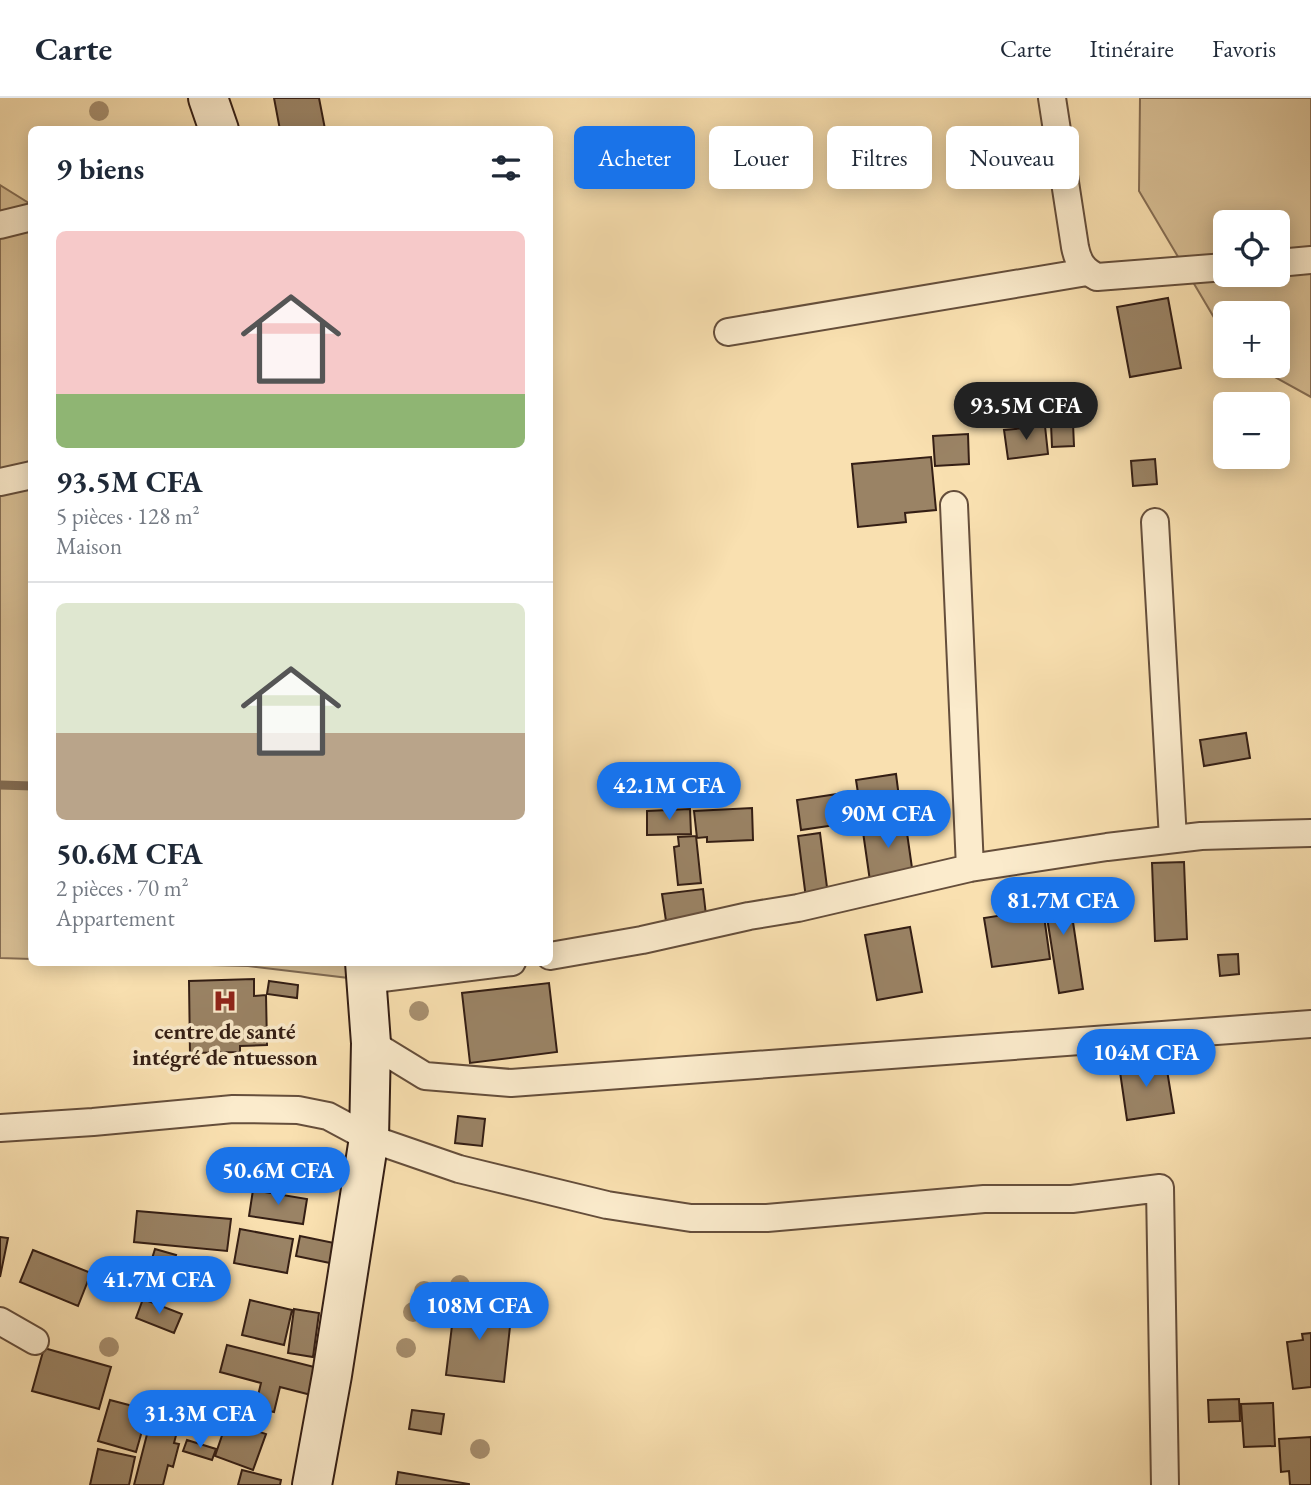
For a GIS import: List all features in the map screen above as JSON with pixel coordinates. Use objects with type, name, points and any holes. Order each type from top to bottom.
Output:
[{"type":"street","points":[[208,98],[218,126]]},
{"type":"street","points":[[1052,98],[1075,247],[1078,261],[1087,272],[1097,277],[1213,268]]},
{"type":"street","points":[[0,225],[28,218]]},
{"type":"street","points":[[1290,262],[1311,260]]},
{"type":"street","points":[[728,332],[1087,272]]},
{"type":"street","points":[[0,482],[28,476]]},
{"type":"street","points":[[954,505],[970,868]]},
{"type":"street","points":[[1155,522],[1173,839]]},
{"type":"street","points":[[553,955],[798,908],[970,868],[1201,836],[1311,833]]},
{"type":"street","points":[[312,1485],[369,1138],[371,1044],[366,972],[454,966]]},
{"type":"street","points":[[371,1044],[425,1076],[512,1083],[1311,1024]]},
{"type":"street","points":[[0,1128],[221,1110],[298,1110],[328,1116],[369,1138],[526,1187],[607,1205],[691,1219],[767,1218],[984,1199],[1072,1199],[1160,1188],[1164,1485]]},
{"type":"street","points":[[0,1321],[35,1341]]},
{"type":"shaded area","points":[[1140,98],[1311,98],[1311,397],[1277,378],[1290,378],[1290,301],[1213,301],[1213,316],[1139,191]]},
{"type":"shaded area","points":[[0,185],[28,202],[28,959],[0,958]]},
{"type":"shaded area","points":[[248,966],[365,966],[366,980]]},
{"type":"building","points":[[274,98],[319,98],[324,126],[279,126]]},
{"type":"building","points":[[1168,298],[1181,368],[1130,377],[1117,307]]},
{"type":"building","points":[[1073,423],[1074,446],[1052,447],[1051,424]]},
{"type":"building","points":[[1045,426],[1048,454],[1008,459],[1004,430]]},
{"type":"building","points":[[968,434],[969,464],[935,466],[933,436]]},
{"type":"building","points":[[931,457],[936,510],[905,513],[906,522],[858,527],[852,464]]},
{"type":"building","points":[[1155,459],[1157,484],[1133,486],[1131,461]]},
{"type":"building","points":[[1246,733],[1250,758],[1204,766],[1200,740]]},
{"type":"building","points":[[896,774],[901,813],[862,819],[856,780]]},
{"type":"building","points":[[844,793],[849,823],[801,830],[797,800]]},
{"type":"building","points":[[752,808],[753,840],[707,842],[707,837],[697,838],[694,811]]},
{"type":"building","points":[[690,809],[691,834],[647,835],[647,811]]},
{"type":"building","points":[[905,819],[913,875],[870,881],[862,825]]},
{"type":"building","points":[[820,833],[828,895],[806,898],[798,836]]},
{"type":"building","points":[[696,836],[701,883],[678,885],[674,847],[679,846],[678,837]]},
{"type":"building","points":[[1184,862],[1187,939],[1155,941],[1152,863]]},
{"type":"building","points":[[1067,882],[1083,989],[1059,993],[1042,886]]},
{"type":"building","points":[[703,889],[707,924],[666,921],[662,894]]},
{"type":"building","points":[[1043,909],[1050,959],[992,967],[984,918]]},
{"type":"building","points":[[910,927],[922,992],[877,1000],[865,935]]},
{"type":"building","points":[[1238,954],[1239,974],[1220,976],[1218,955]]},
{"type":"building","points":[[254,979],[254,996],[266,995],[267,1045],[240,1046],[240,1052],[190,1053],[189,981]]},
{"type":"building","points":[[269,981],[298,985],[297,998],[267,994]]},
{"type":"building","points":[[549,983],[557,1052],[470,1063],[462,993]]},
{"type":"building","points":[[1165,1058],[1174,1113],[1127,1120],[1119,1065]]},
{"type":"building","points":[[458,1116],[485,1119],[482,1146],[455,1143]]},
{"type":"building","points":[[253,1190],[307,1199],[303,1224],[249,1216]]},
{"type":"building","points":[[137,1211],[231,1219],[227,1251],[134,1242]]},
{"type":"building","points":[[240,1229],[293,1239],[287,1273],[234,1263]]},
{"type":"building","points":[[300,1236],[334,1243],[330,1263],[296,1256]]},
{"type":"building","points":[[0,1237],[8,1238],[0,1277]]},
{"type":"building","points":[[155,1249],[176,1255],[165,1288],[145,1281]]},
{"type":"building","points":[[33,1250],[91,1273],[78,1306],[20,1282]]},
{"type":"building","points":[[143,1299],[182,1314],[174,1333],[136,1318]]},
{"type":"building","points":[[250,1300],[292,1310],[284,1345],[242,1335]]},
{"type":"building","points":[[455,1301],[512,1308],[504,1382],[446,1375]]},
{"type":"building","points":[[294,1309],[319,1313],[313,1357],[288,1353]]},
{"type":"building","points":[[1311,1333],[1311,1387],[1293,1389],[1287,1342],[1303,1340],[1302,1334]]},
{"type":"building","points":[[227,1345],[322,1369],[315,1396],[280,1387],[274,1412],[255,1408],[261,1383],[220,1372]]},
{"type":"building","points":[[44,1348],[111,1367],[99,1409],[32,1391]]},
{"type":"building","points":[[1239,1399],[1240,1421],[1209,1422],[1208,1400]]},
{"type":"building","points":[[110,1400],[148,1410],[136,1452],[98,1441]]},
{"type":"building","points":[[1273,1403],[1275,1446],[1244,1447],[1241,1404]]},
{"type":"building","points":[[412,1410],[444,1414],[441,1434],[409,1429]]},
{"type":"building","points":[[153,1411],[192,1421],[189,1431],[178,1428],[174,1443],[179,1444],[173,1467],[168,1465],[163,1485],[134,1485]]},
{"type":"building","points":[[227,1421],[266,1434],[253,1470],[215,1456]]},
{"type":"building","points":[[1311,1437],[1311,1485],[1290,1485],[1289,1471],[1281,1472],[1279,1439]]},
{"type":"building","points":[[187,1440],[216,1449],[212,1460],[183,1451]]},
{"type":"building","points":[[98,1449],[135,1457],[129,1485],[90,1485]]},
{"type":"building","points":[[242,1470],[281,1480],[280,1485],[238,1485]]},
{"type":"building","points":[[398,1472],[469,1484],[469,1485],[396,1485]]},
{"type":"waterway","points":[[0,785],[28,786]]},
{"type":"place","name":"centre de santé intégré de ntuesson","points":[[225,1001]]}]
